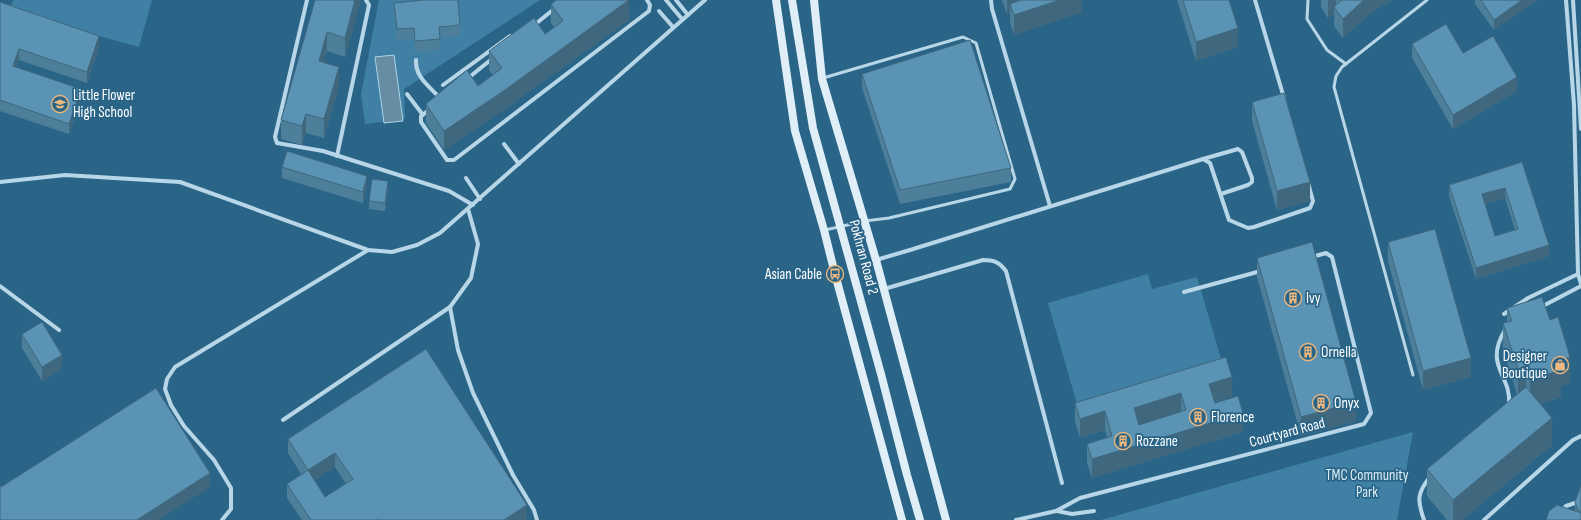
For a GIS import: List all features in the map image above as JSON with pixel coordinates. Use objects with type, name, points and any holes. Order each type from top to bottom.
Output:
[{"type":"main road","name":"Pokhran Road 2","points":[[776,0],[795,131],[824,230],[902,520]]},
{"type":"main road","name":"Pokhran Road 2","points":[[792,0],[812,128],[920,520]]},
{"type":"main road","points":[[814,0],[822,79],[865,220],[946,520]]},
{"type":"street","points":[[307,0],[275,137],[278,143],[323,151],[453,192],[473,205]]},
{"type":"street","points":[[337,156],[369,5],[366,0]]},
{"type":"street","points":[[433,107],[421,116],[421,122],[447,160],[454,160],[649,11],[650,6],[646,0]]},
{"type":"street","points":[[666,0],[682,19]]},
{"type":"street","points":[[676,0],[688,15]]},
{"type":"street","points":[[0,182],[65,175],[180,182],[368,250],[392,252],[417,245],[440,233],[705,0]]},
{"type":"street","points":[[991,0],[992,9],[1050,206]]},
{"type":"street","points":[[1255,0],[1286,106]]},
{"type":"street","points":[[1534,311],[1581,285],[1578,274],[1574,105],[1566,0]]},
{"type":"street","points":[[1572,0],[1581,129]]},
{"type":"street","points":[[530,29],[559,5]]},
{"type":"street","points":[[659,11],[673,27]]},
{"type":"street","points":[[443,85],[510,36],[518,38],[512,43]]},
{"type":"street","points":[[466,80],[495,57]]},
{"type":"street","points":[[416,60],[415,68],[423,82],[442,99]]},
{"type":"street","points":[[407,94],[423,115]]},
{"type":"street","points":[[437,103],[448,95]]},
{"type":"street","points":[[1574,105],[1580,104]]},
{"type":"street","points":[[1574,117],[1581,116]]},
{"type":"street","points":[[504,144],[519,164]]},
{"type":"street","points":[[876,260],[1238,149],[1242,152],[1252,178],[1252,182],[1248,185],[1221,194]]},
{"type":"street","points":[[1203,159],[1210,163],[1229,220],[1248,228],[1310,208],[1313,201],[1306,174]]},
{"type":"street","points":[[466,178],[480,199]]},
{"type":"street","points":[[283,420],[450,307],[471,278],[478,244],[468,209]]},
{"type":"street","points":[[222,520],[231,509],[230,488],[214,460],[184,426],[171,405],[165,389],[167,379],[175,367],[368,250]]},
{"type":"street","name":"Courtyard Road","points":[[1016,520],[1056,511],[1080,498],[1364,424],[1370,413],[1332,257],[1326,253],[1303,259]]},
{"type":"street","points":[[884,290],[983,260],[992,260],[1000,263],[1006,271],[1062,483]]},
{"type":"street","points":[[1184,292],[1266,269]]},
{"type":"street","points":[[1504,314],[1528,298],[1578,274]]},
{"type":"street","points":[[0,286],[59,330]]},
{"type":"street","points":[[450,307],[458,350],[473,393],[513,475],[534,510],[537,520]]},
{"type":"street","points":[[1506,411],[1509,406],[1509,395],[1498,368],[1497,347],[1506,329],[1511,325]]},
{"type":"street","points":[[1484,520],[1573,440],[1581,436]]},
{"type":"street","points":[[1424,520],[1420,508],[1419,495],[1422,487],[1433,474]]},
{"type":"street","points":[[1555,520],[1566,506],[1581,501]]},
{"type":"street","points":[[1056,511],[1072,514],[1094,511]]},
{"type":"lane","points":[[1308,0],[1307,18],[1327,50],[1346,64]]},
{"type":"lane","points":[[1413,376],[1334,87],[1336,76],[1346,64],[1427,0]]},
{"type":"lane","points":[[822,79],[963,37],[976,43],[1015,180],[1010,189],[889,218],[865,220],[824,230]]},
{"type":"green space","points":[[13,0],[152,0],[139,47],[9,11]]},
{"type":"green space","points":[[379,0],[540,0],[404,89],[405,119],[365,124],[361,94]]},
{"type":"green space","points":[[1148,274],[1152,289],[1197,277],[1224,369],[1079,411],[1048,303]]},
{"type":"green space","name":"TMC Community Park","points":[[1413,432],[1397,520],[1101,520]]},
{"type":"shaded area","points":[[394,55],[403,121],[384,123],[375,57]]},
{"type":"building","points":[[315,0],[355,0],[345,38],[327,32],[319,61],[339,67],[324,119],[306,114],[302,126],[281,120]]},
{"type":"building","points":[[424,0],[458,0],[460,25],[439,27],[440,39],[415,41],[414,28],[397,29],[394,3]]},
{"type":"building","points":[[556,0],[629,0],[505,90],[444,131],[426,104],[467,70],[478,86],[502,68],[489,51],[534,18],[545,34],[563,21],[551,4]]},
{"type":"building","points":[[1021,0],[1060,0],[1014,15],[1010,4]]},
{"type":"building","points":[[1183,0],[1229,0],[1238,28],[1196,42]]},
{"type":"building","points":[[1341,0],[1364,0],[1343,19],[1334,7]]},
{"type":"building","points":[[1481,0],[1522,0],[1494,20]]},
{"type":"building","points":[[0,2],[99,36],[87,72],[19,49],[13,66],[81,89],[69,124],[0,100]]},
{"type":"building","points":[[1446,24],[1463,53],[1493,36],[1517,77],[1453,115],[1412,44]]},
{"type":"building","points":[[970,40],[1011,168],[900,190],[862,74]]},
{"type":"building","points":[[1284,93],[1310,182],[1277,191],[1252,102]]},
{"type":"building","points":[[287,151],[367,176],[363,192],[282,167]]},
{"type":"building","points":[[1522,162],[1549,245],[1476,268],[1449,185]],"holes":[[[1505,188],[1518,229],[1495,236],[1482,194]]]},
{"type":"building","points":[[372,179],[388,181],[385,203],[369,201]]},
{"type":"building","points":[[1435,229],[1471,358],[1423,371],[1388,242]]},
{"type":"building","points":[[1312,242],[1356,402],[1301,417],[1257,258]]},
{"type":"building","points":[[1542,297],[1550,320],[1558,317],[1570,357],[1558,361],[1561,370],[1530,380],[1526,366],[1518,369],[1503,323],[1512,321],[1507,308]]},
{"type":"building","points":[[42,322],[62,355],[42,367],[22,334]]},
{"type":"building","points":[[426,349],[527,505],[504,520],[311,520],[287,484],[308,470],[288,439]],"holes":[[[335,453],[353,479],[325,497],[308,470]]]},
{"type":"building","points":[[1226,357],[1232,377],[1209,384],[1215,403],[1238,396],[1243,413],[1092,459],[1087,444],[1112,436],[1105,411],[1080,419],[1075,403]],"holes":[[[1181,393],[1186,410],[1139,425],[1134,408]]]},
{"type":"building","points":[[1526,387],[1552,418],[1453,500],[1427,469]]},
{"type":"building","points":[[156,388],[210,473],[137,520],[0,520],[0,485],[1,487]]},
{"type":"building","points":[[1581,485],[1581,511],[1578,510],[1575,502]]},
{"type":"building","points":[[1557,505],[1581,513],[1581,520],[1546,520],[1549,511]]},
{"type":"place","name":"Little Flower High School","points":[[60,104]]},
{"type":"place","name":"Asian Cable","points":[[835,274]]},
{"type":"place","name":"Ivy","points":[[1293,298]]},
{"type":"place","name":"Ornella","points":[[1308,352]]},
{"type":"place","name":"Designer Boutique","points":[[1560,365]]},
{"type":"place","name":"Onyx","points":[[1321,403]]},
{"type":"place","name":"Florence","points":[[1198,417]]},
{"type":"place","name":"Rozzane","points":[[1123,441]]}]
